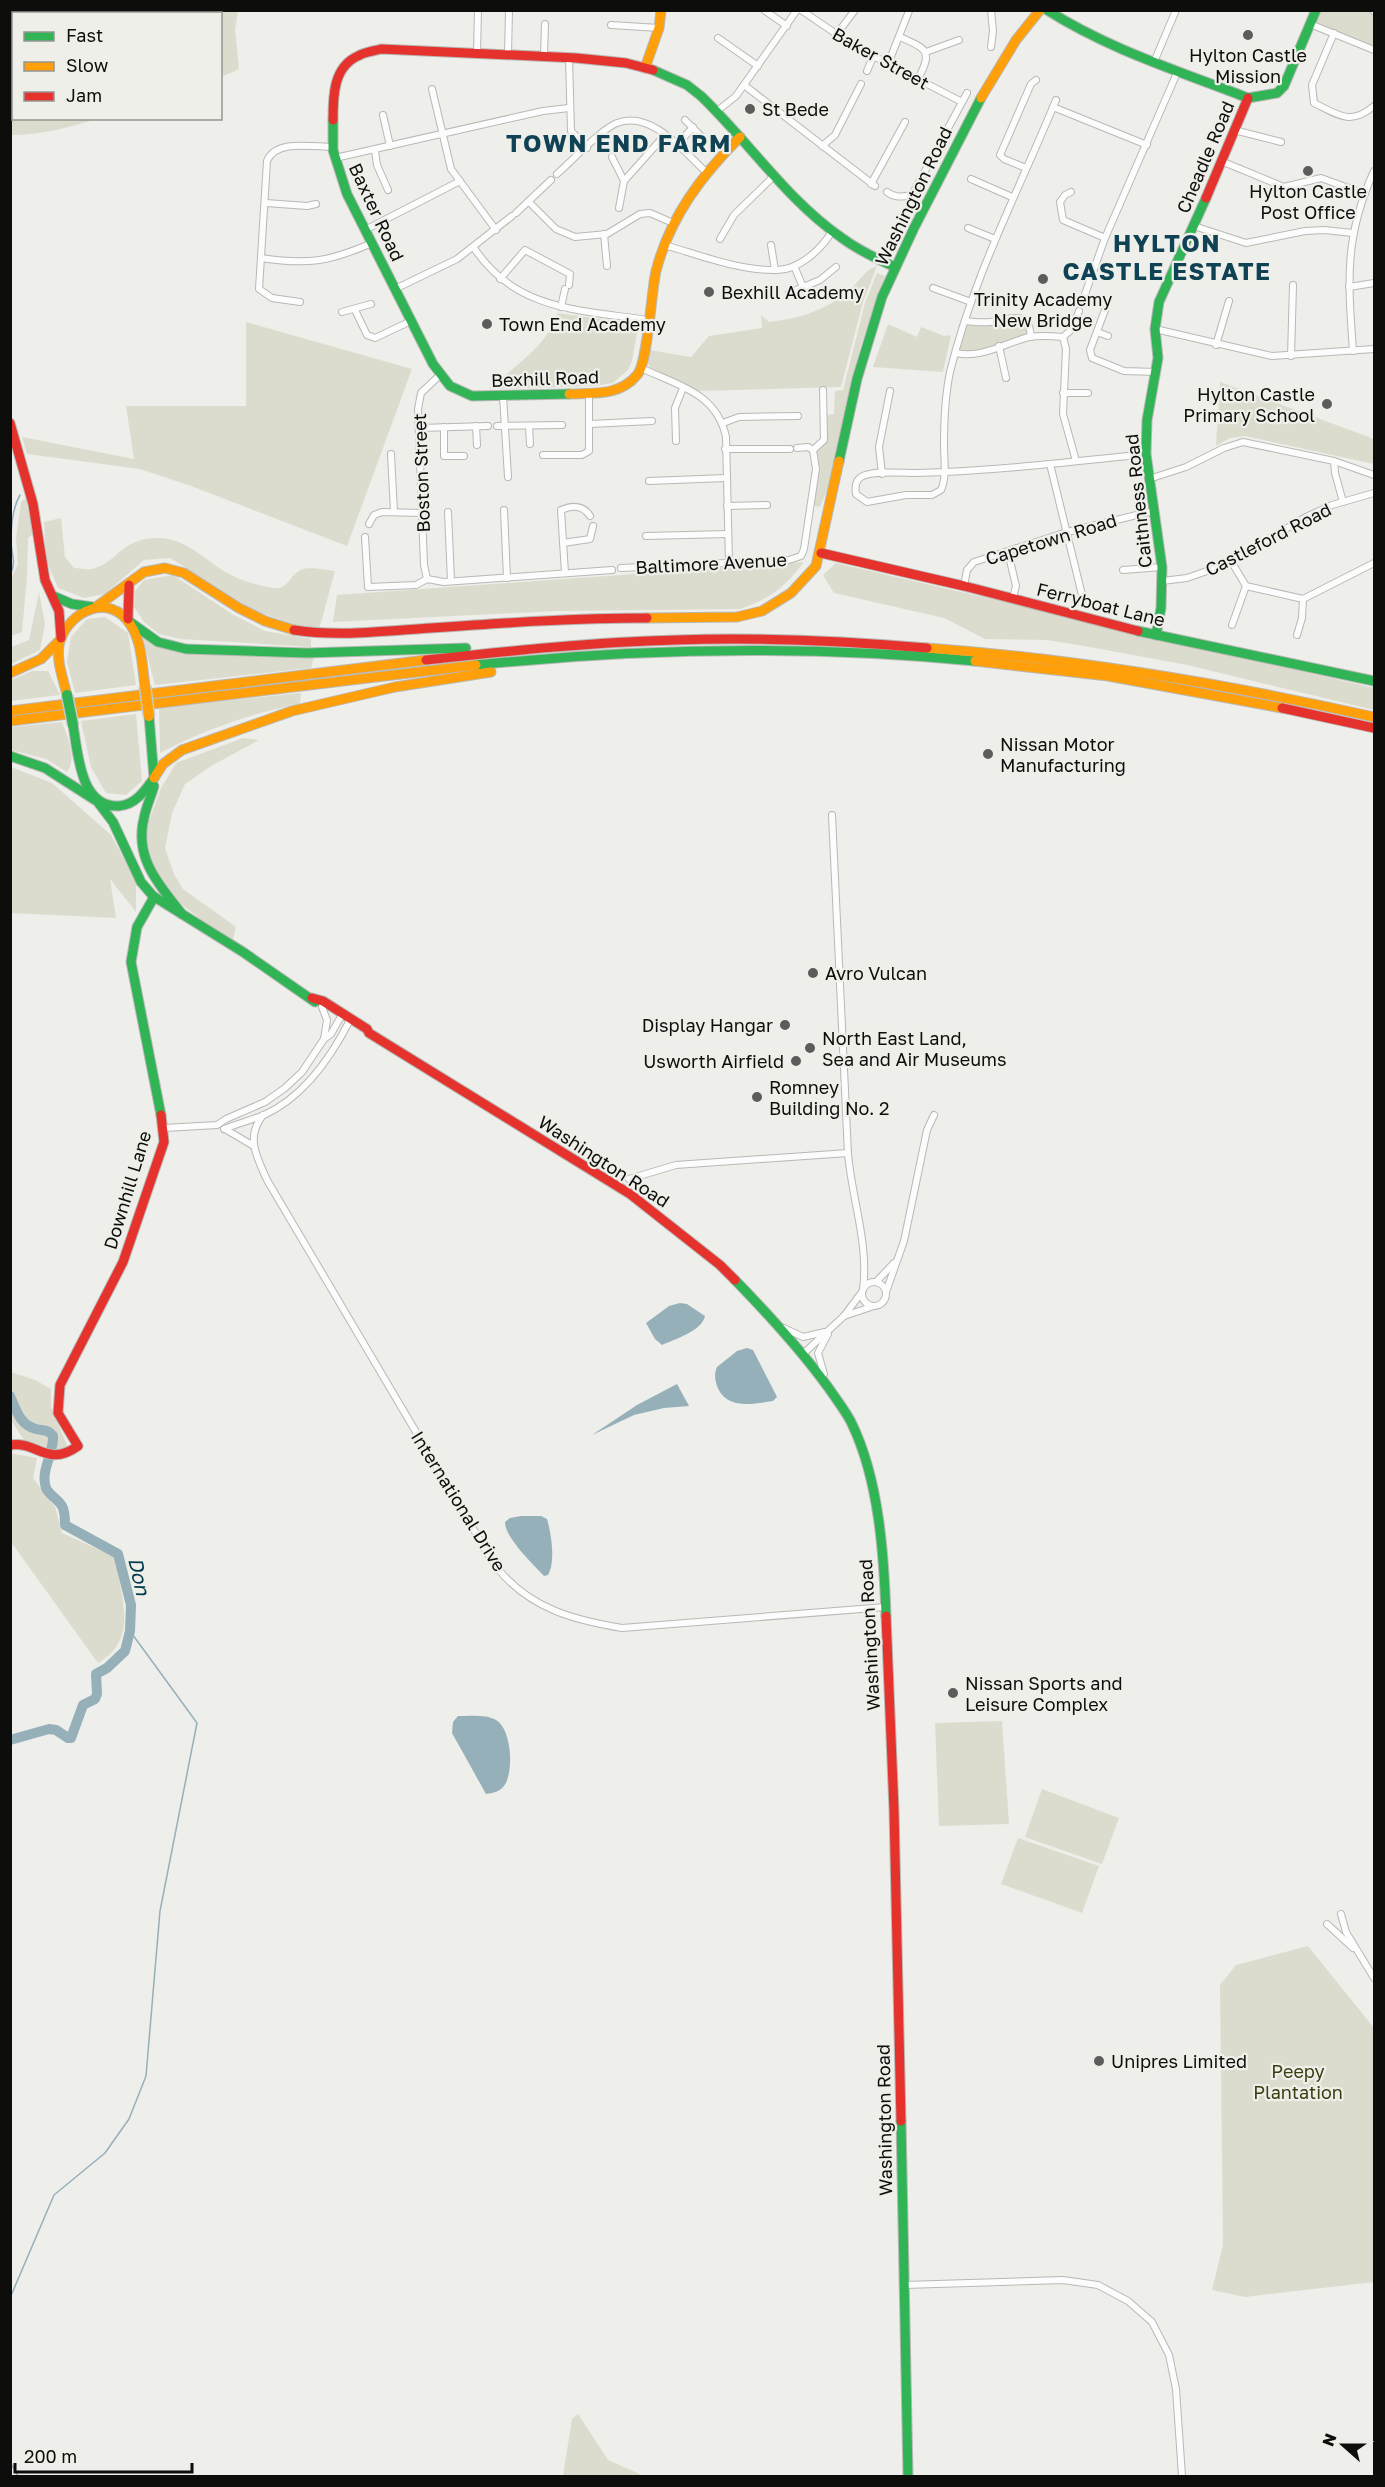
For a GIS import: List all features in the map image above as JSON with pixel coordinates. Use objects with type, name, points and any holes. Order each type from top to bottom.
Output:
[{"type":"main road","points":[[645,68],[659,28],[661,10]]},
{"type":"main road","name":"Washington Road","points":[[129,585],[150,570],[173,569],[194,579],[254,616],[299,632],[328,634],[523,620],[737,618],[752,615],[781,603],[806,580],[816,566],[834,478],[870,330],[895,267],[980,100],[1016,40],[1040,10]]},
{"type":"main road","points":[[1047,10],[1074,28],[1177,73],[1248,98],[1277,93],[1284,86],[1316,10]]},
{"type":"main road","name":"Baxter Road","points":[[440,375],[347,194],[334,152],[333,92],[337,78],[356,56],[381,49],[569,58],[620,63],[671,75],[688,86],[716,112],[832,231],[861,251],[895,267]]},
{"type":"main road","name":"Cheadle Road","points":[[1155,329],[1159,302],[1248,98]]},
{"type":"main road","points":[[641,368],[656,272],[673,223],[685,199],[706,172],[740,137]]},
{"type":"main road","name":"Caithness Road","points":[[1155,329],[1158,358],[1147,420],[1146,454],[1162,567],[1156,635]]},
{"type":"main road","name":"Bexhill Road","points":[[440,375],[460,392],[472,396],[606,393],[622,388],[631,382],[641,368]]},
{"type":"main road","points":[[10,423],[33,504],[43,572],[60,615],[58,654],[85,783],[96,801],[113,819],[128,858],[144,885],[168,908],[183,914]]},
{"type":"main road","name":"Ferryboat Lane","points":[[820,553],[964,586],[1156,635],[1374,681]]},
{"type":"main road","points":[[10,673],[41,659],[60,639],[72,619],[80,612],[95,607],[129,585]]},
{"type":"main road","points":[[129,585],[129,621],[139,647],[149,716],[154,778],[141,831],[143,856],[157,884],[183,914]]},
{"type":"main road","points":[[54,596],[72,604],[111,609],[147,635],[164,644],[186,649],[307,653],[540,645],[587,646]]},
{"type":"main road","points":[[10,711],[410,662],[587,646],[717,639],[991,651],[1213,682],[1374,717]]},
{"type":"main road","points":[[10,721],[422,672],[629,653],[690,651],[801,652],[990,662],[1210,692],[1374,728]]},
{"type":"main road","points":[[10,756],[49,769],[96,801],[115,807],[130,804],[141,796],[163,764],[182,750],[292,711],[395,687],[629,653]]},
{"type":"main road","name":"Downhill Lane","points":[[10,1445],[17,1444],[56,1458],[63,1457],[78,1446],[58,1413],[60,1385],[123,1262],[164,1142],[164,1128],[131,962],[137,925],[154,897]]},
{"type":"main road","name":"Washington Road","points":[[183,914],[312,998],[322,1007],[345,1018]]},
{"type":"main road","name":"Washington Road","points":[[312,998],[323,1001],[363,1034],[369,1033],[630,1194],[720,1264],[776,1322],[803,1354],[831,1389],[852,1424],[870,1471],[876,1500],[886,1607],[894,1810],[908,2476]]},
{"type":"street","points":[[477,53],[478,10]]},
{"type":"street","points":[[508,55],[509,10]]},
{"type":"street","points":[[764,10],[787,26]]},
{"type":"street","points":[[716,112],[736,96],[799,10]]},
{"type":"street","name":"Baker Street","points":[[799,10],[873,57],[962,102]]},
{"type":"street","points":[[836,35],[855,10]]},
{"type":"street","points":[[991,10],[993,31],[991,47]]},
{"type":"street","points":[[1154,62],[1176,12],[1167,10]]},
{"type":"street","points":[[888,64],[909,11]]},
{"type":"street","points":[[544,56],[545,24]]},
{"type":"street","points":[[1310,24],[1374,50]]},
{"type":"street","points":[[611,25],[659,28]]},
{"type":"street","points":[[1334,33],[1312,85],[1314,103],[1347,119],[1363,115],[1374,106]]},
{"type":"street","points":[[900,37],[921,46],[926,51],[927,62],[918,79]]},
{"type":"street","points":[[718,38],[758,66]]},
{"type":"street","points":[[926,51],[959,40]]},
{"type":"street","points":[[867,71],[873,57]]},
{"type":"street","points":[[569,58],[571,131],[586,148]]},
{"type":"street","points":[[1084,297],[1105,238],[1177,73]]},
{"type":"street","points":[[1026,168],[1000,155],[1031,84],[1036,80]]},
{"type":"street","points":[[822,146],[834,135],[861,84]]},
{"type":"street","points":[[744,85],[873,185],[905,122]]},
{"type":"street","points":[[432,89],[451,169],[496,230]]},
{"type":"street","points":[[887,192],[901,198],[912,195],[967,93]]},
{"type":"street","points":[[1056,100],[994,239],[965,321],[950,372],[945,404],[944,472],[941,490],[932,495],[906,495],[867,502],[858,498],[855,488],[861,477],[882,474],[944,472],[1050,464],[1146,454]]},
{"type":"street","points":[[1053,107],[1147,145]]},
{"type":"street","points":[[300,302],[272,298],[259,289],[267,161],[270,153],[282,147],[334,152],[375,150],[543,111],[569,108]]},
{"type":"street","points":[[383,115],[390,146]]},
{"type":"street","points":[[685,120],[701,136]]},
{"type":"street","points":[[557,174],[609,128],[626,121],[642,122],[665,135],[706,172]]},
{"type":"street","points":[[677,145],[693,127]]},
{"type":"street","points":[[1234,130],[1281,142]]},
{"type":"street","points":[[619,208],[624,181],[665,135]]},
{"type":"street","points":[[375,150],[377,165],[388,190]]},
{"type":"street","points":[[612,157],[624,181]]},
{"type":"street","points":[[1221,161],[1284,187],[1321,178],[1365,194]]},
{"type":"street","points":[[1353,351],[1349,257],[1353,233],[1374,171]]},
{"type":"street","points":[[720,239],[734,215],[775,175]]},
{"type":"street","points":[[971,179],[1012,197]]},
{"type":"street","points":[[395,289],[438,270],[474,248],[529,202],[551,180]]},
{"type":"street","points":[[366,230],[460,182]]},
{"type":"street","points":[[1071,192],[1065,195],[1060,202],[1063,220],[1105,238]]},
{"type":"street","points":[[529,202],[556,229],[566,234],[585,237],[604,234],[640,214],[650,213],[673,223]]},
{"type":"street","points":[[266,203],[307,206],[316,204]]},
{"type":"street","points":[[1194,226],[1246,243],[1305,231],[1353,233]]},
{"type":"street","points":[[968,228],[994,239]]},
{"type":"street","points":[[664,245],[715,256],[750,268],[775,270],[795,266],[818,249],[832,231]]},
{"type":"street","points":[[604,234],[607,266]]},
{"type":"street","points":[[261,258],[291,262],[320,261],[340,256],[372,243]]},
{"type":"street","points":[[771,245],[775,270]]},
{"type":"street","points":[[474,248],[500,279],[541,302],[648,320]]},
{"type":"street","points":[[500,279],[525,250],[570,274],[561,307]]},
{"type":"street","points":[[795,266],[803,287]]},
{"type":"street","points":[[789,292],[820,280],[836,267]]},
{"type":"street","points":[[1349,286],[1374,283]]},
{"type":"street","points":[[1291,356],[1293,285]]},
{"type":"street","points":[[933,288],[971,302]]},
{"type":"street","points":[[1216,345],[1228,301]]},
{"type":"street","points":[[342,312],[371,304]]},
{"type":"street","points":[[355,310],[367,335],[375,338],[411,321]]},
{"type":"street","points":[[1105,310],[1090,350],[1092,358],[1124,371],[1156,372]]},
{"type":"street","points":[[956,353],[966,356],[978,354],[1031,337],[1063,337],[1072,329],[1079,311]]},
{"type":"street","points":[[965,321],[989,323],[1017,317],[1026,321],[1031,337]]},
{"type":"street","points":[[1155,329],[1272,357],[1374,349]]},
{"type":"street","points":[[1097,332],[1108,336]]},
{"type":"street","points":[[1063,337],[1066,349],[1063,414],[1076,461]]},
{"type":"street","points":[[999,346],[1006,378]]},
{"type":"street","points":[[641,368],[705,399],[723,423],[729,562]]},
{"type":"street","name":"Boston Street","points":[[427,579],[424,565],[418,409],[422,393],[440,375]]},
{"type":"street","points":[[676,441],[675,408],[683,388]]},
{"type":"street","points":[[725,449],[808,447],[813,450],[824,440],[823,390]]},
{"type":"street","points":[[882,474],[879,447],[890,392]]},
{"type":"street","points":[[543,455],[582,455],[589,450],[591,445],[589,393]]},
{"type":"street","points":[[1063,393],[1088,393]]},
{"type":"street","points":[[503,396],[508,477]]},
{"type":"street","points":[[723,423],[740,417],[798,416]]},
{"type":"street","points":[[590,424],[652,420]]},
{"type":"street","points":[[496,426],[562,425]]},
{"type":"street","points":[[476,426],[477,445]]},
{"type":"street","points":[[418,428],[488,426]]},
{"type":"street","points":[[529,426],[530,444]]},
{"type":"street","points":[[444,427],[444,456],[464,456]]},
{"type":"street","points":[[1149,479],[1186,467],[1224,448],[1243,442],[1334,461],[1374,476]]},
{"type":"street","name":"Baltimore Avenue","points":[[621,568],[789,560],[801,556],[816,469],[813,450]]},
{"type":"street","points":[[391,454],[394,512]]},
{"type":"street","points":[[1334,461],[1343,502]]},
{"type":"street","points":[[1050,464],[1082,595]]},
{"type":"street","points":[[649,481],[726,478]]},
{"type":"street","name":"Castleford Road","points":[[1162,581],[1203,574],[1231,561],[1306,517],[1343,502],[1374,493]]},
{"type":"street","points":[[728,506],[767,505]]},
{"type":"street","points":[[565,573],[561,510],[579,506],[585,509],[590,516]]},
{"type":"street","points":[[504,510],[507,578]]},
{"type":"street","name":"Capetown Road","points":[[964,586],[967,570],[974,562],[1067,532],[1154,511]]},
{"type":"street","points":[[369,524],[374,515],[382,512],[422,513]]},
{"type":"street","points":[[448,512],[451,581]]},
{"type":"street","points":[[563,543],[590,539],[593,526]]},
{"type":"street","points":[[646,536],[728,534]]},
{"type":"street","name":"Baltimore Avenue","points":[[365,537],[368,587],[416,585],[427,579],[451,581],[612,570]]},
{"type":"street","points":[[1008,552],[1016,586],[1013,598]]},
{"type":"street","points":[[1231,561],[1246,586],[1303,599],[1374,563]]},
{"type":"street","points":[[1123,570],[1162,567]]},
{"type":"street","points":[[1232,626],[1246,586]]},
{"type":"street","points":[[1297,635],[1302,618],[1303,599]]},
{"type":"street","points":[[832,815],[848,1153],[865,1272],[862,1290],[865,1303],[872,1306]]},
{"type":"street","points":[[322,1007],[327,1020],[324,1040]]},
{"type":"street","points":[[164,1128],[217,1125],[265,1102],[294,1081],[324,1040],[345,1018]]},
{"type":"street","name":"International Drive","points":[[224,1129],[263,1115],[282,1104],[308,1082],[324,1063],[345,1018]]},
{"type":"street","name":"International Drive","points":[[240,1114],[273,1190],[471,1525],[498,1568],[514,1586],[557,1612],[580,1621],[622,1628],[886,1607]]},
{"type":"street","name":"International Drive","points":[[249,1138],[263,1115]]},
{"type":"street","points":[[844,1316],[882,1304],[906,1235],[927,1130],[934,1115]]},
{"type":"street","points":[[217,1125],[249,1138]]},
{"type":"street","points":[[629,1179],[676,1165],[848,1153]]},
{"type":"street","points":[[803,1354],[844,1316],[867,1284],[875,1282],[898,1257]]},
{"type":"street","points":[[865,1272],[875,1282],[882,1285],[886,1292]]},
{"type":"street","points":[[776,1322],[803,1337],[830,1328]]},
{"type":"street","points":[[830,1328],[818,1357],[831,1389]]},
{"type":"street","points":[[1341,1914],[1342,1922],[1357,1953],[1374,1978]]},
{"type":"street","points":[[1327,1924],[1357,1953]]},
{"type":"street","points":[[903,2285],[1070,2280],[1098,2285],[1128,2301],[1152,2322],[1169,2355],[1176,2389],[1182,2476]]},
{"type":"green space","points":[[11,10],[238,11],[235,30],[239,69],[222,77],[222,12],[12,12],[12,120],[92,120],[33,134],[11,135]]},
{"type":"green space","points":[[1316,11],[1374,11],[1374,50],[1310,24]]},
{"type":"green space","points":[[877,266],[863,302],[841,387],[698,391],[651,369],[646,360],[649,350],[691,357],[709,336],[762,328],[761,315],[769,322],[791,319],[812,312],[840,298],[865,273]]},
{"type":"green space","points":[[877,273],[885,276],[860,348],[827,490],[820,507],[813,505],[818,464],[817,452],[824,444],[826,415],[834,414],[835,391],[843,390],[865,303]]},
{"type":"green space","points":[[557,313],[630,323],[637,333],[628,370],[613,383],[596,386],[489,389],[519,364],[548,334]]},
{"type":"green space","points":[[965,321],[1026,321],[1031,337],[987,350],[956,353]]},
{"type":"green space","points":[[246,322],[412,369],[347,546],[191,486],[140,469],[27,454],[22,437],[134,459],[126,406],[246,406]]},
{"type":"green space","points":[[888,324],[917,337],[921,327],[944,336],[951,335],[943,372],[873,367]]},
{"type":"green space","points":[[1220,382],[1374,439],[1374,464],[1245,436],[1230,438],[1216,446]]},
{"type":"green space","points":[[27,497],[34,533],[28,538],[22,632],[11,636],[11,579],[18,564],[16,538],[21,502]]},
{"type":"green space","points":[[61,518],[65,557],[74,568],[92,569],[101,566],[135,542],[157,538],[184,544],[222,570],[247,582],[267,587],[283,586],[303,569],[335,571],[319,630],[307,629],[255,611],[170,558],[144,560],[105,594],[84,598],[58,588],[46,560],[44,522]]},
{"type":"green space","points":[[804,562],[776,591],[740,609],[558,611],[333,622],[337,595]]},
{"type":"green space","points":[[836,563],[1374,688],[1374,710],[1187,665],[1084,646],[1047,640],[985,639],[944,618],[834,593],[823,575]]},
{"type":"green space","points":[[173,575],[232,614],[265,631],[311,639],[311,647],[181,639],[159,634],[144,622],[134,607],[135,591],[144,580]]},
{"type":"green space","points":[[39,592],[45,624],[40,650],[11,664],[11,647],[29,640]]},
{"type":"green space","points":[[105,617],[128,633],[136,685],[75,693],[67,662],[71,637],[87,619]]},
{"type":"green space","points":[[142,636],[153,644],[314,658],[311,668],[155,685]]},
{"type":"green space","points":[[32,671],[48,671],[60,695],[11,701],[11,680]]},
{"type":"green space","points":[[301,693],[300,704],[228,723],[160,753],[159,707]]},
{"type":"green space","points":[[136,714],[142,781],[126,795],[106,793],[91,767],[81,721]]},
{"type":"green space","points":[[62,722],[71,754],[67,772],[46,759],[11,750],[11,727]]},
{"type":"green space","points":[[243,738],[259,740],[211,766],[185,784],[172,813],[165,848],[174,874],[183,889],[236,927],[233,939],[202,920],[172,897],[150,862],[146,829],[161,788],[176,763]]},
{"type":"green space","points":[[11,767],[52,783],[111,835],[136,881],[136,912],[110,879],[116,918],[11,913]]},
{"type":"green space","points":[[11,1372],[35,1380],[51,1389],[51,1408],[67,1445],[59,1454],[26,1443],[11,1420]]},
{"type":"green space","points":[[10,1453],[37,1458],[33,1478],[55,1507],[62,1533],[116,1559],[123,1602],[123,1629],[119,1642],[111,1653],[98,1663],[11,1542]]},
{"type":"green space","points":[[1002,1721],[1009,1824],[939,1826],[935,1723]]},
{"type":"green space","points":[[1042,1789],[1119,1818],[1102,1864],[1025,1837]]},
{"type":"green space","points":[[1018,1838],[1099,1866],[1082,1913],[1001,1884]]},
{"type":"green space","name":"Peepy Plantation","points":[[1308,1946],[1374,2028],[1374,2282],[1245,2297],[1212,2290],[1223,2245],[1220,1985],[1236,1965]]},
{"type":"green space","points":[[578,2414],[608,2460],[644,2476],[563,2476],[572,2419]]},
{"type":"water","points":[[687,1304],[705,1316],[703,1321],[694,1330],[662,1345],[655,1339],[646,1323],[669,1306]]},
{"type":"water","points":[[747,1348],[753,1350],[777,1397],[773,1401],[749,1404],[733,1402],[721,1394],[717,1386],[715,1372],[717,1367],[737,1351]]},
{"type":"water","points":[[677,1384],[689,1406],[664,1408],[634,1415],[592,1435],[637,1405]]},
{"type":"water","points":[[541,1516],[547,1519],[552,1555],[548,1575],[544,1576],[527,1558],[514,1543],[506,1528],[505,1522],[510,1518]]},
{"type":"water","points":[[458,1716],[492,1718],[501,1725],[505,1732],[510,1752],[509,1771],[504,1786],[498,1791],[486,1794],[452,1733],[453,1722]]},
{"type":"waterway","points":[[10,574],[13,562],[12,523],[20,495]]},
{"type":"waterway","name":"Don","points":[[10,1396],[19,1416],[26,1424],[48,1431],[53,1436],[45,1475],[46,1488],[62,1506],[65,1525],[118,1554],[131,1605],[130,1631],[125,1651],[107,1668],[96,1674],[97,1694],[95,1699],[83,1705],[71,1738],[49,1729],[10,1740]]},
{"type":"waterway","points":[[10,2298],[54,2195],[105,2153],[129,2119],[146,2076],[160,1911],[197,1723],[130,1631]]},
{"type":"waterway","points":[[10,2462],[18,2476]]},
{"type":"traffic: fast","points":[[1047,10],[1120,48],[1248,98]]},
{"type":"traffic: fast","points":[[1248,98],[1277,93],[1284,86],[1316,10]]},
{"type":"traffic: fast","points":[[653,70],[687,85],[701,96],[786,188],[822,223],[854,246],[895,267]]},
{"type":"traffic: fast","points":[[839,461],[857,379],[882,297],[914,228],[981,98]]},
{"type":"traffic: fast","points":[[333,120],[333,150],[347,194],[433,364],[450,386],[472,396],[569,394]]},
{"type":"traffic: fast","points":[[1156,635],[1161,608],[1162,567],[1146,454],[1147,420],[1158,358],[1155,329],[1159,302],[1206,198]]},
{"type":"traffic: fast","points":[[53,596],[72,604],[93,607]]},
{"type":"traffic: fast","points":[[130,622],[158,642],[186,649],[307,653],[466,648]]},
{"type":"traffic: fast","points":[[1138,631],[1374,681]]},
{"type":"traffic: fast","points":[[476,665],[601,655],[726,651],[850,652],[975,661]]},
{"type":"traffic: fast","points":[[67,695],[73,725]]},
{"type":"traffic: fast","points":[[73,725],[79,763],[89,789],[96,798],[106,804],[119,806],[135,800],[154,778],[149,716]]},
{"type":"traffic: fast","points":[[10,756],[45,768],[95,800]]},
{"type":"traffic: fast","points":[[154,786],[144,818],[142,846],[157,881],[182,914]]},
{"type":"traffic: fast","points":[[97,801],[113,822],[141,882],[153,896],[243,952],[315,1002]]},
{"type":"traffic: fast","points":[[154,897],[137,927],[131,962],[161,1115]]},
{"type":"traffic: fast","points":[[735,1280],[800,1351],[824,1381],[852,1424],[861,1446],[874,1493],[884,1568],[886,1616]]},
{"type":"traffic: fast","points":[[901,2121],[908,2476]]},
{"type":"traffic: slow","points":[[645,68],[659,28],[661,10]]},
{"type":"traffic: slow","points":[[981,98],[1016,40],[1040,10]]},
{"type":"traffic: slow","points":[[569,394],[615,390],[623,387],[637,375],[644,357],[654,281],[662,251],[678,215],[689,198],[712,167],[740,137]]},
{"type":"traffic: slow","points":[[647,618],[737,617],[762,611],[791,593],[816,566],[839,461]]},
{"type":"traffic: slow","points":[[96,607],[144,572],[165,568],[184,573],[239,608],[265,621],[294,630]]},
{"type":"traffic: slow","points":[[67,695],[59,661],[60,641],[72,621],[91,609],[112,609],[130,624],[141,654],[145,686]]},
{"type":"traffic: slow","points":[[10,673],[41,659],[60,640]]},
{"type":"traffic: slow","points":[[927,648],[1040,659],[1152,674],[1374,717]]},
{"type":"traffic: slow","points":[[10,711],[426,660]]},
{"type":"traffic: slow","points":[[975,661],[1108,676],[1282,708]]},
{"type":"traffic: slow","points":[[10,721],[476,665]]},
{"type":"traffic: slow","points":[[154,778],[163,764],[182,750],[292,711],[395,687],[491,672]]},
{"type":"traffic: slow","points":[[145,686],[149,716]]},
{"type":"traffic: jam","points":[[333,120],[334,93],[344,67],[360,55],[381,49],[576,58],[626,63],[653,70]]},
{"type":"traffic: jam","points":[[1206,198],[1248,98]]},
{"type":"traffic: jam","points":[[10,423],[33,504],[45,580],[59,611],[61,638]]},
{"type":"traffic: jam","points":[[821,553],[964,586],[1138,631]]},
{"type":"traffic: jam","points":[[128,619],[129,585]]},
{"type":"traffic: jam","points":[[294,630],[362,633],[539,621],[647,618]]},
{"type":"traffic: jam","points":[[426,660],[582,645],[707,639],[802,640],[927,648]]},
{"type":"traffic: jam","points":[[1282,708],[1374,728]]},
{"type":"traffic: jam","points":[[312,998],[323,1001],[367,1029],[369,1033],[630,1194],[720,1265],[735,1280]]},
{"type":"traffic: jam","points":[[10,1445],[20,1445],[58,1455],[78,1446],[58,1413],[60,1385],[123,1262],[164,1142],[161,1115]]},
{"type":"traffic: jam","points":[[886,1616],[894,1810],[901,2121]]},
{"type":"place","name":"Hylton Castle Mission","points":[[1248,35]]},
{"type":"place","name":"St Bede","points":[[750,109]]},
{"type":"place","name":"Hylton Castle Post Office","points":[[1308,171]]},
{"type":"place","name":"Trinity Academy New Bridge","points":[[1043,279]]},
{"type":"place","name":"Bexhill Academy","points":[[709,292]]},
{"type":"place","name":"Town End Academy","points":[[487,324]]},
{"type":"place","name":"Hylton Castle Primary School","points":[[1327,404]]},
{"type":"place","name":"Nissan Motor Manufacturing","points":[[988,754]]},
{"type":"place","name":"Avro Vulcan","points":[[813,973]]},
{"type":"place","name":"Display Hangar","points":[[785,1025]]},
{"type":"place","name":"North East Land, Sea and Air Museums","points":[[810,1048]]},
{"type":"place","name":"Usworth Airfield","points":[[796,1061]]},
{"type":"place","name":"Romney Building No. 2","points":[[757,1097]]},
{"type":"place","name":"Nissan Sports and Leisure Complex","points":[[953,1693]]},
{"type":"place","name":"Unipres Limited","points":[[1099,2061]]},
{"type":"district","name":"TOWN END FARM","points":[[619,142]]},
{"type":"district","name":"HYLTON CASTLE ESTATE","points":[[1167,256]]}]
